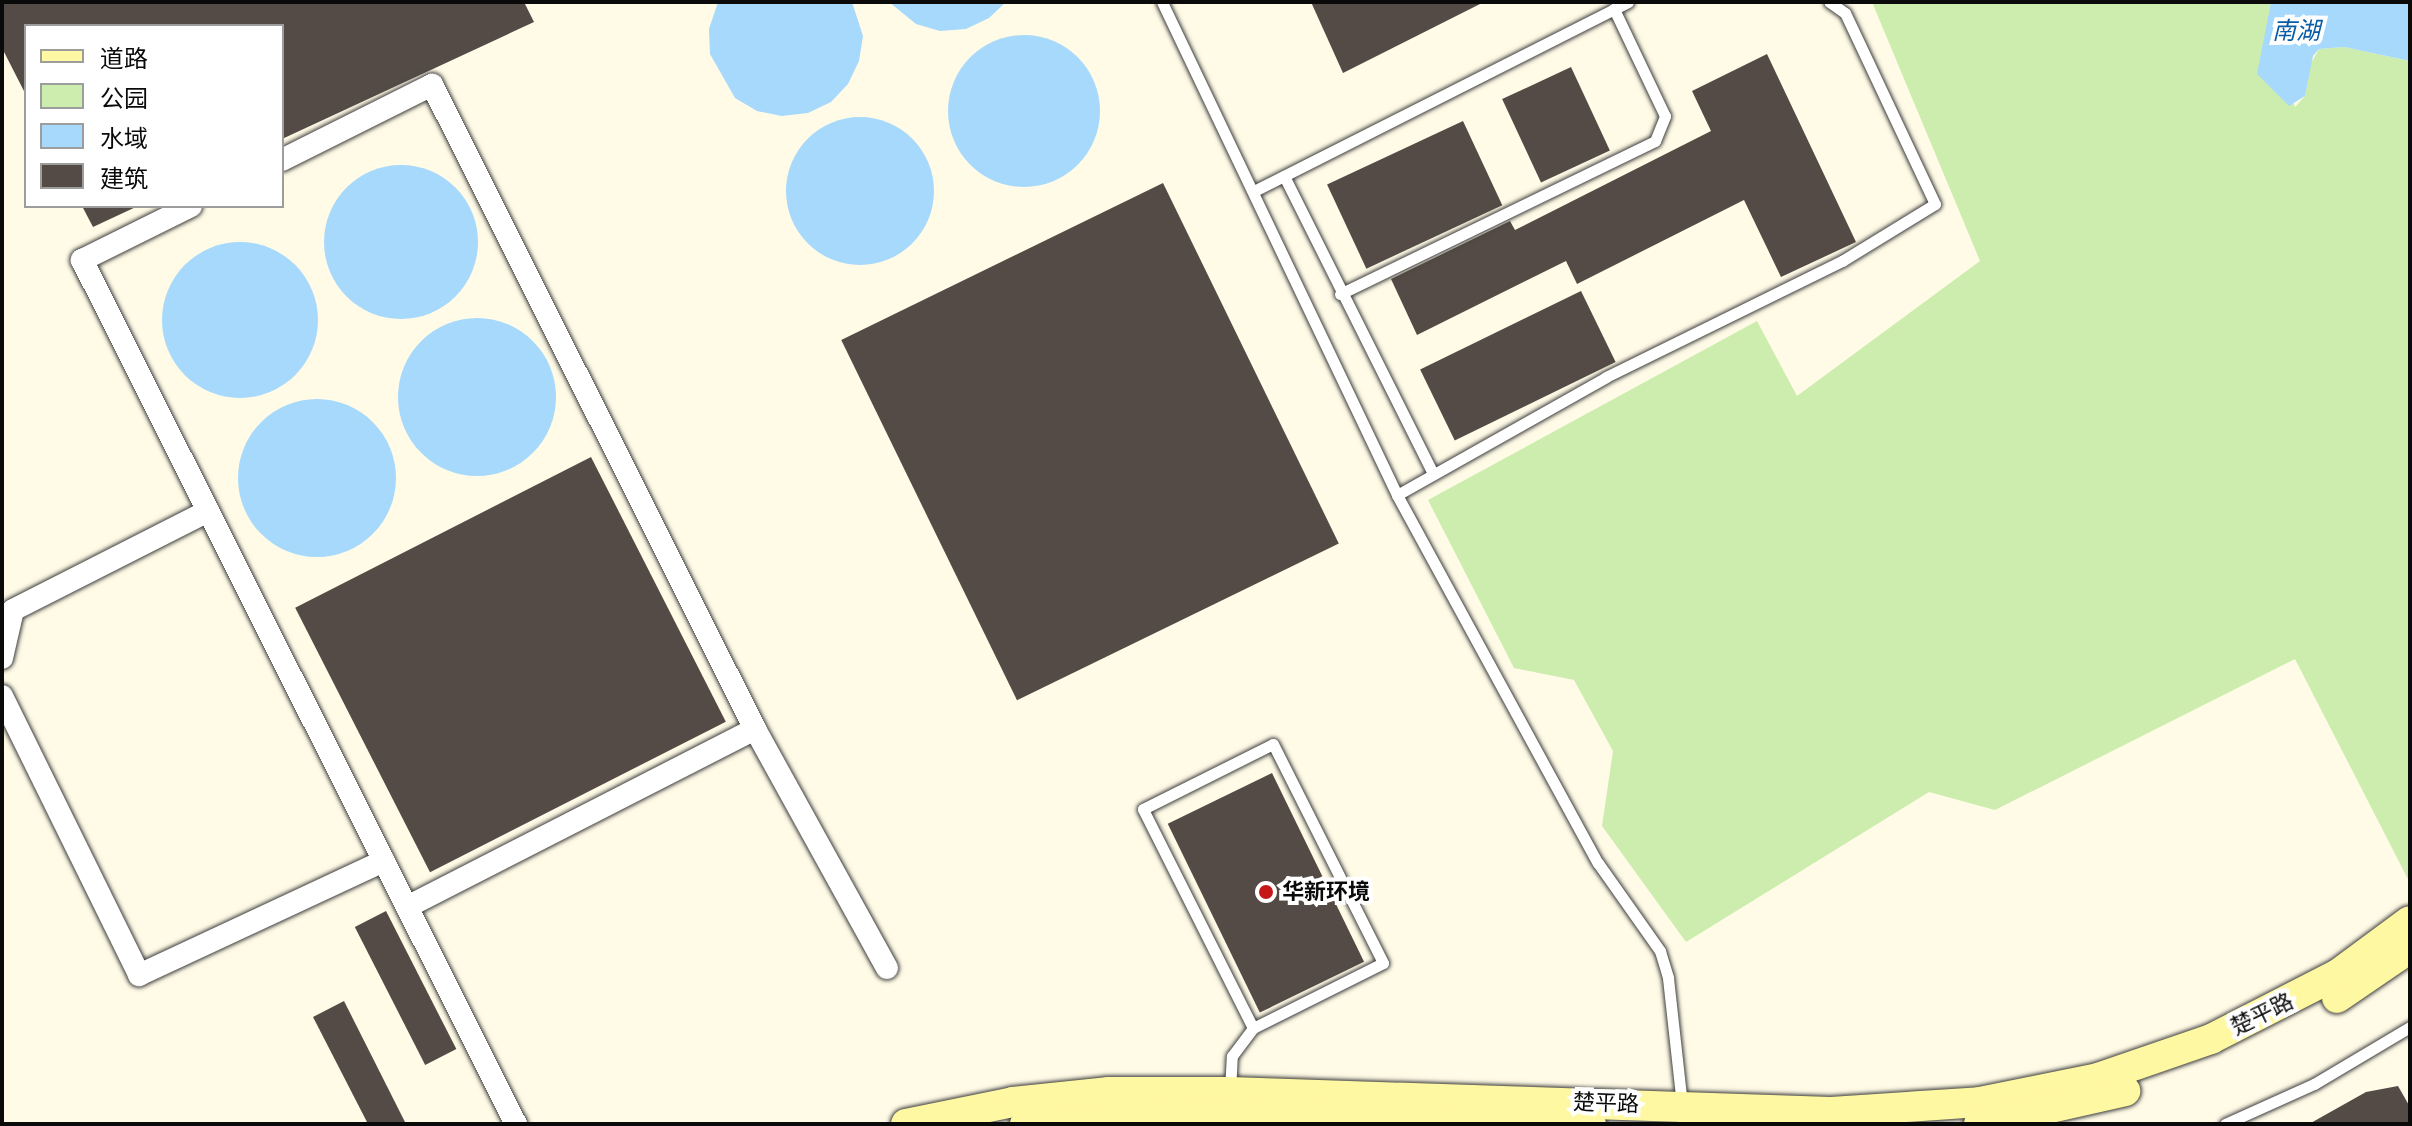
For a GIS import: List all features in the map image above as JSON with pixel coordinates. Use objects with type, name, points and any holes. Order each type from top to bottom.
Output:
[{"type":"main road","name":"楚平路","points":[[1976,1117],[2211,1039],[2338,974],[2410,921]]},
{"type":"main road","name":"楚平路","points":[[906,1124],[1061,1096],[1230,1092],[1683,1115],[1831,1112],[1976,1117],[2103,1098],[2217,1057],[2320,1008],[2410,948]]},
{"type":"main road","name":"楚平路","points":[[1025,1124],[1159,1114],[1591,1124]]},
{"type":"street","points":[[284,159],[432,85],[755,729],[887,968]]},
{"type":"street","points":[[187,208],[82,260],[516,1124]]},
{"type":"street","points":[[2,658],[13,610],[208,511]]},
{"type":"street","points":[[2,696],[139,975],[384,861]]},
{"type":"street","points":[[407,907],[755,729]]},
{"type":"lane","points":[[1162,2],[1397,495],[1598,863],[1660,951],[1668,978],[1683,1115]]},
{"type":"lane","points":[[1254,191],[1628,2]]},
{"type":"lane","points":[[1397,495],[1606,377],[1842,261],[1935,204],[1845,13],[1829,2]]},
{"type":"lane","points":[[1340,294],[1655,141],[1665,116],[1614,9]]},
{"type":"lane","points":[[1284,176],[1340,294],[1433,474]]},
{"type":"lane","points":[[1230,1092],[1232,1056],[1253,1028],[1383,963],[1273,744],[1143,809],[1253,1028]]},
{"type":"lane","points":[[2225,1124],[2324,1079],[2410,1027]]},
{"type":"green space","points":[[1872,2],[2271,2],[2267,25],[2295,107],[2305,96],[2311,63],[2319,49],[2344,47],[2410,61],[2410,883],[2295,659],[1995,810],[1929,792],[1686,942],[1602,826],[1613,751],[1574,680],[1514,668],[1428,500],[1757,321],[1797,396],[1980,261]]},
{"type":"water","points":[[718,2],[852,2],[863,36],[859,61],[848,84],[831,102],[808,113],[782,116],[757,111],[735,98],[710,54],[709,29]]},
{"type":"water","points":[[889,2],[1006,2],[989,18],[966,29],[940,31],[916,24]]},
{"type":"water","name":"南湖","points":[[2271,2],[2410,2],[2410,61],[2344,47],[2319,49],[2313,56],[2305,96],[2289,106],[2257,74]]},
{"type":"water","points":[[1024,35],[1053,41],[1078,57],[1094,82],[1100,111],[1094,140],[1078,165],[1053,181],[1024,187],[995,181],[970,165],[954,140],[948,111],[954,82],[970,57],[995,41]]},
{"type":"water","points":[[860,117],[888,123],[912,139],[928,163],[934,191],[928,219],[912,243],[888,259],[860,265],[832,259],[808,243],[792,219],[786,191],[792,163],[808,139],[832,123]]},
{"type":"water","points":[[401,165],[431,170],[456,187],[473,212],[478,242],[473,272],[456,297],[431,314],[401,319],[371,314],[346,297],[329,272],[324,242],[329,212],[346,187],[371,170]]},
{"type":"water","points":[[240,242],[270,248],[295,265],[312,290],[318,320],[312,350],[295,375],[270,392],[240,398],[210,392],[185,375],[168,350],[162,320],[168,290],[185,265],[210,248]]},
{"type":"water","points":[[477,318],[507,324],[533,341],[550,367],[556,397],[550,427],[533,453],[507,470],[477,476],[447,470],[421,453],[404,427],[398,397],[404,367],[421,341],[447,324]]},
{"type":"water","points":[[317,399],[347,405],[373,422],[390,448],[396,478],[390,508],[373,534],[347,551],[317,557],[287,551],[261,534],[244,508],[238,478],[244,448],[261,422],[287,405]]},
{"type":"building","points":[[2,2],[524,2],[534,22],[284,138],[284,24],[24,24],[24,91],[2,48]]},
{"type":"building","points":[[1311,2],[1484,2],[1343,73]]},
{"type":"building","points":[[1767,54],[1856,242],[1781,277],[1744,200],[1577,284],[1566,261],[1417,335],[1391,279],[1510,221],[1515,230],[1711,131],[1692,91]]},
{"type":"building","points":[[1571,67],[1610,150],[1541,182],[1502,99]]},
{"type":"building","points":[[1463,121],[1502,205],[1366,269],[1327,184]]},
{"type":"building","points":[[1163,183],[1339,543],[1017,700],[841,340]]},
{"type":"building","points":[[83,208],[134,208],[93,227]]},
{"type":"building","points":[[1581,291],[1616,362],[1455,440],[1420,369]]},
{"type":"building","points":[[591,457],[726,722],[430,872],[295,608]]},
{"type":"building","name":"华新环境","points":[[1272,773],[1364,962],[1260,1013],[1168,824]]},
{"type":"building","points":[[386,911],[456,1049],[425,1065],[355,927]]},
{"type":"building","points":[[344,1001],[406,1124],[368,1124],[313,1017]]},
{"type":"building","points":[[2398,1086],[2410,1107],[2410,1124],[2309,1124],[2366,1092]]},
{"type":"place","name":"华新环境","points":[[1266,892]]}]
